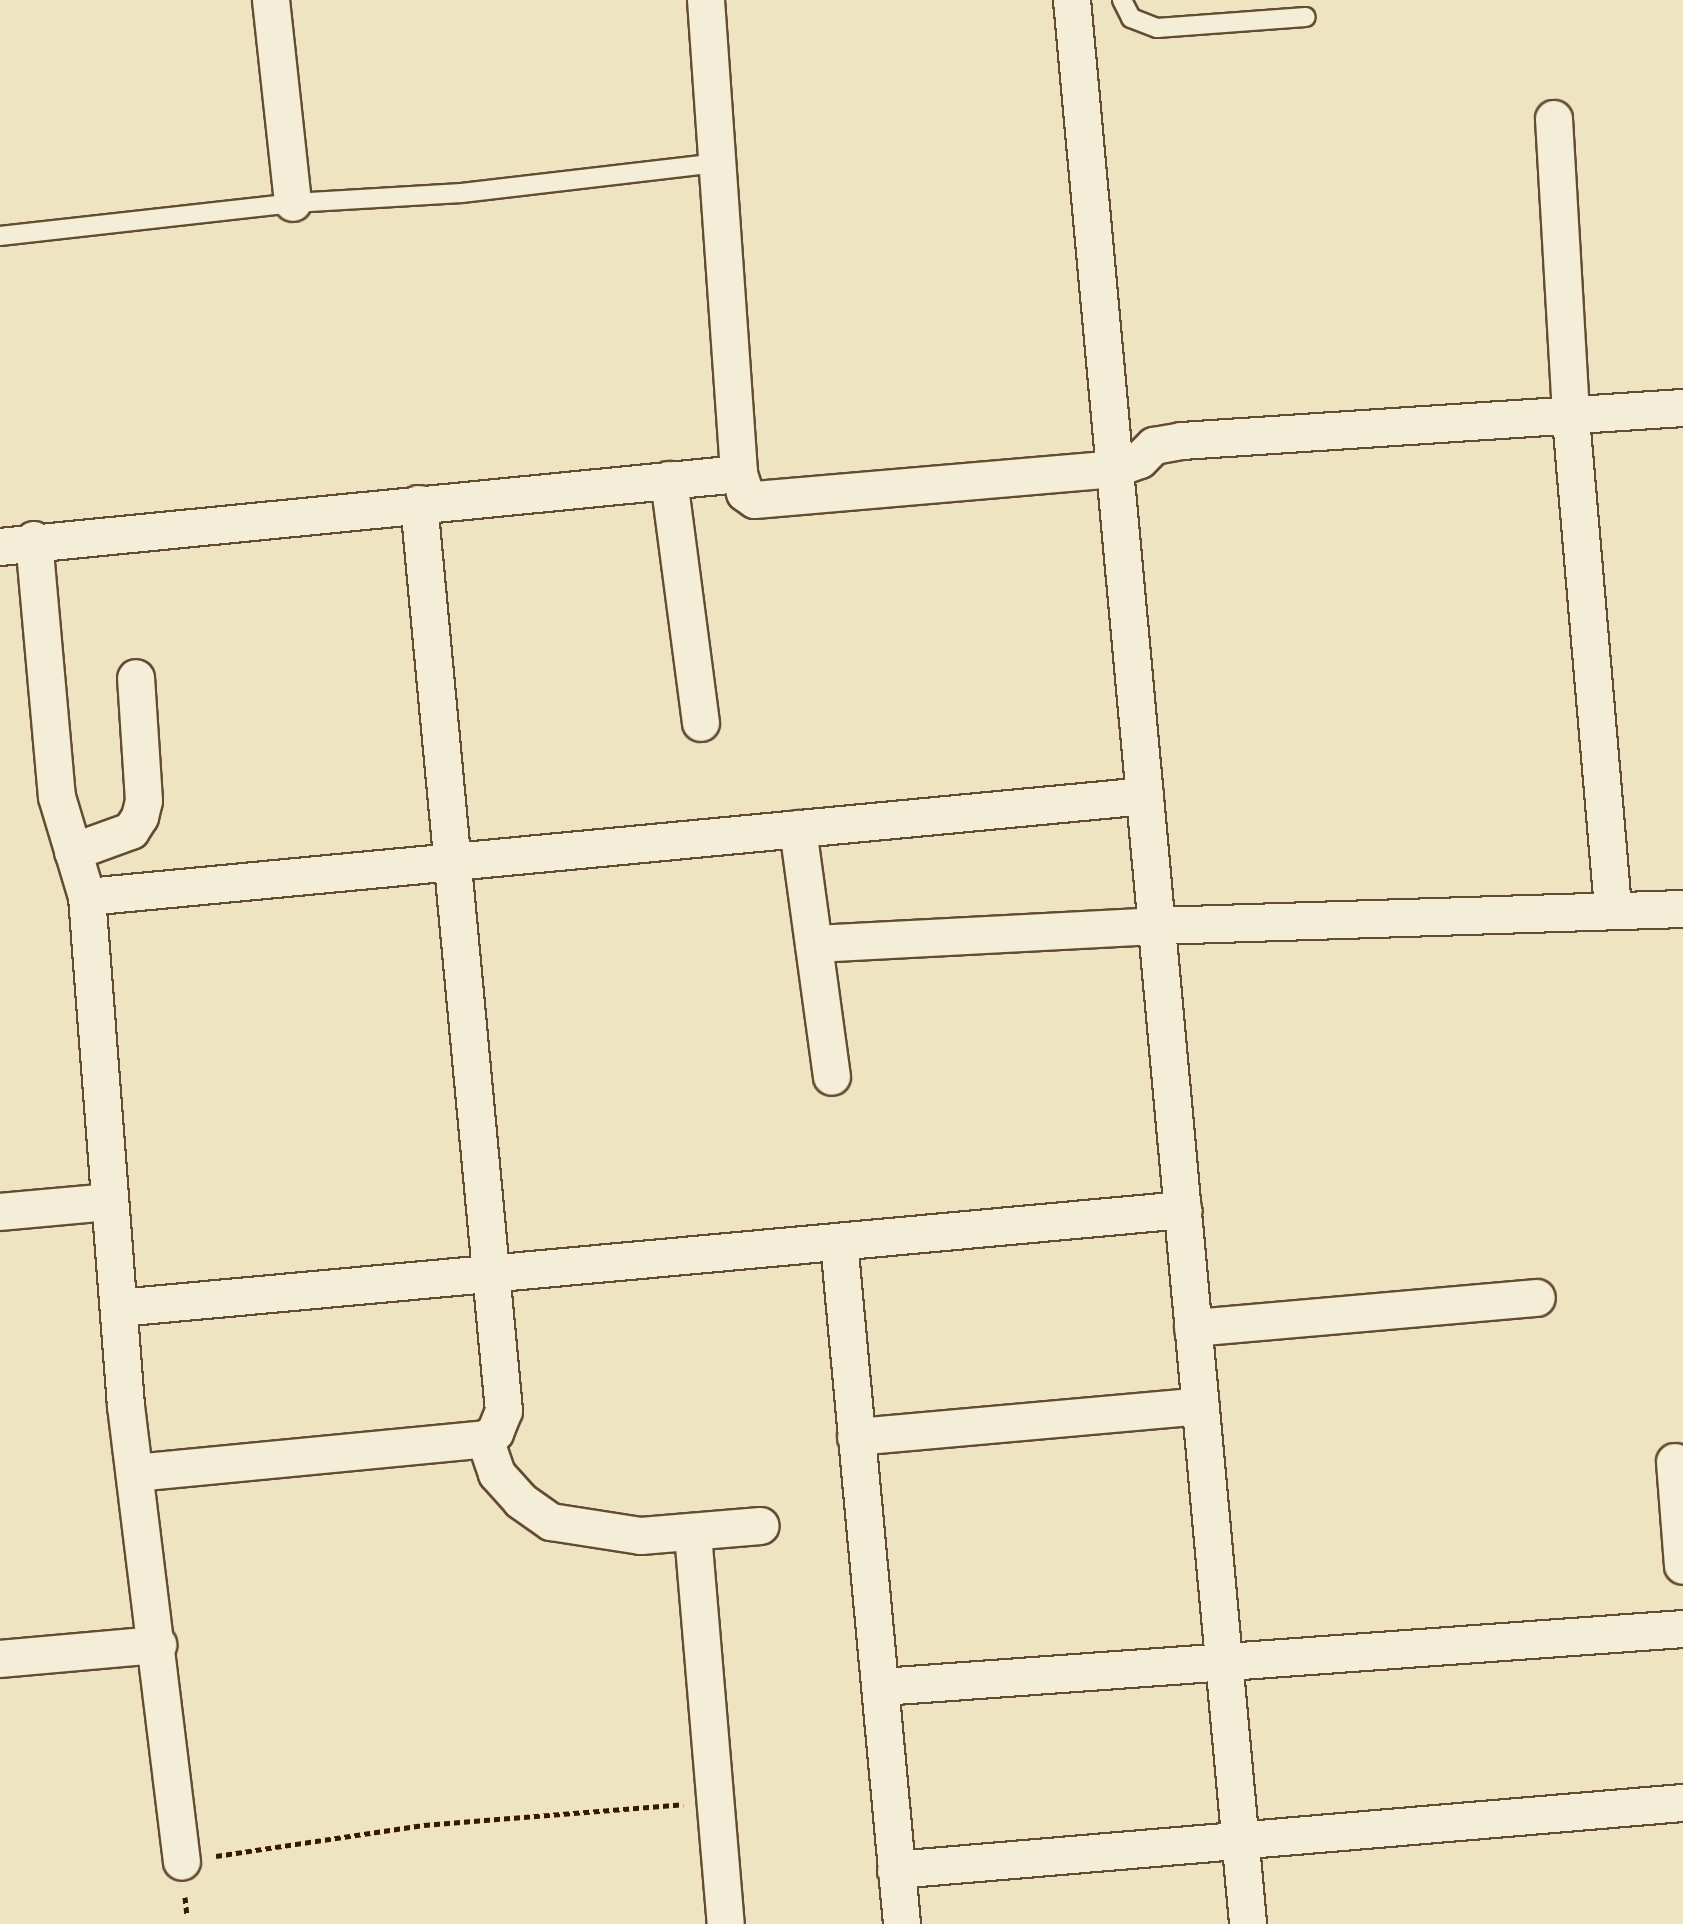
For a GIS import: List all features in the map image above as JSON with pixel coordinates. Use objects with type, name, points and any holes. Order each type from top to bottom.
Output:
[{"type":"street","points":[[271,0],[293,203]]},
{"type":"street","points":[[706,0],[739,474],[745,493],[768,501],[1115,469],[1140,460],[1154,446],[1182,441],[1571,418],[1683,408]]},
{"type":"street","points":[[1072,0],[1248,1924]]},
{"type":"street","points":[[1554,119],[1571,418],[1613,909]]},
{"type":"street","points":[[182,1862],[135,1473],[110,1202],[87,897],[57,797],[17,544],[739,474]]},
{"type":"street","points":[[669,480],[701,723]]},
{"type":"street","points":[[135,1473],[485,1439],[495,1433],[504,1411],[419,504]]},
{"type":"street","points":[[73,852],[131,831],[140,817],[144,801],[136,678]]},
{"type":"street","points":[[87,897],[451,858],[1145,796]]},
{"type":"street","points":[[798,829],[832,1077]]},
{"type":"street","points":[[814,944],[1157,926],[1683,909]]},
{"type":"street","points":[[0,1212],[110,1202]]},
{"type":"street","points":[[119,1308],[1183,1210]]},
{"type":"street","points":[[839,1242],[902,1924]]},
{"type":"street","points":[[1193,1328],[1537,1298]]},
{"type":"street","points":[[856,1437],[1201,1406]]},
{"type":"street","points":[[485,1439],[497,1474],[521,1501],[551,1522],[641,1536],[761,1526]]},
{"type":"street","points":[[1675,1462],[1683,1566]]},
{"type":"street","points":[[693,1534],[726,1924]]},
{"type":"street","points":[[882,1687],[1683,1629]]},
{"type":"street","points":[[0,1659],[158,1645]]},
{"type":"street","points":[[896,1870],[1683,1803]]},
{"type":"lane","points":[[1122,0],[1131,18],[1157,28],[1306,17]]},
{"type":"lane","points":[[0,236],[293,203],[462,193],[718,163]]},
{"type":"path","points":[[182,1862],[424,1825],[716,1801]]}]
